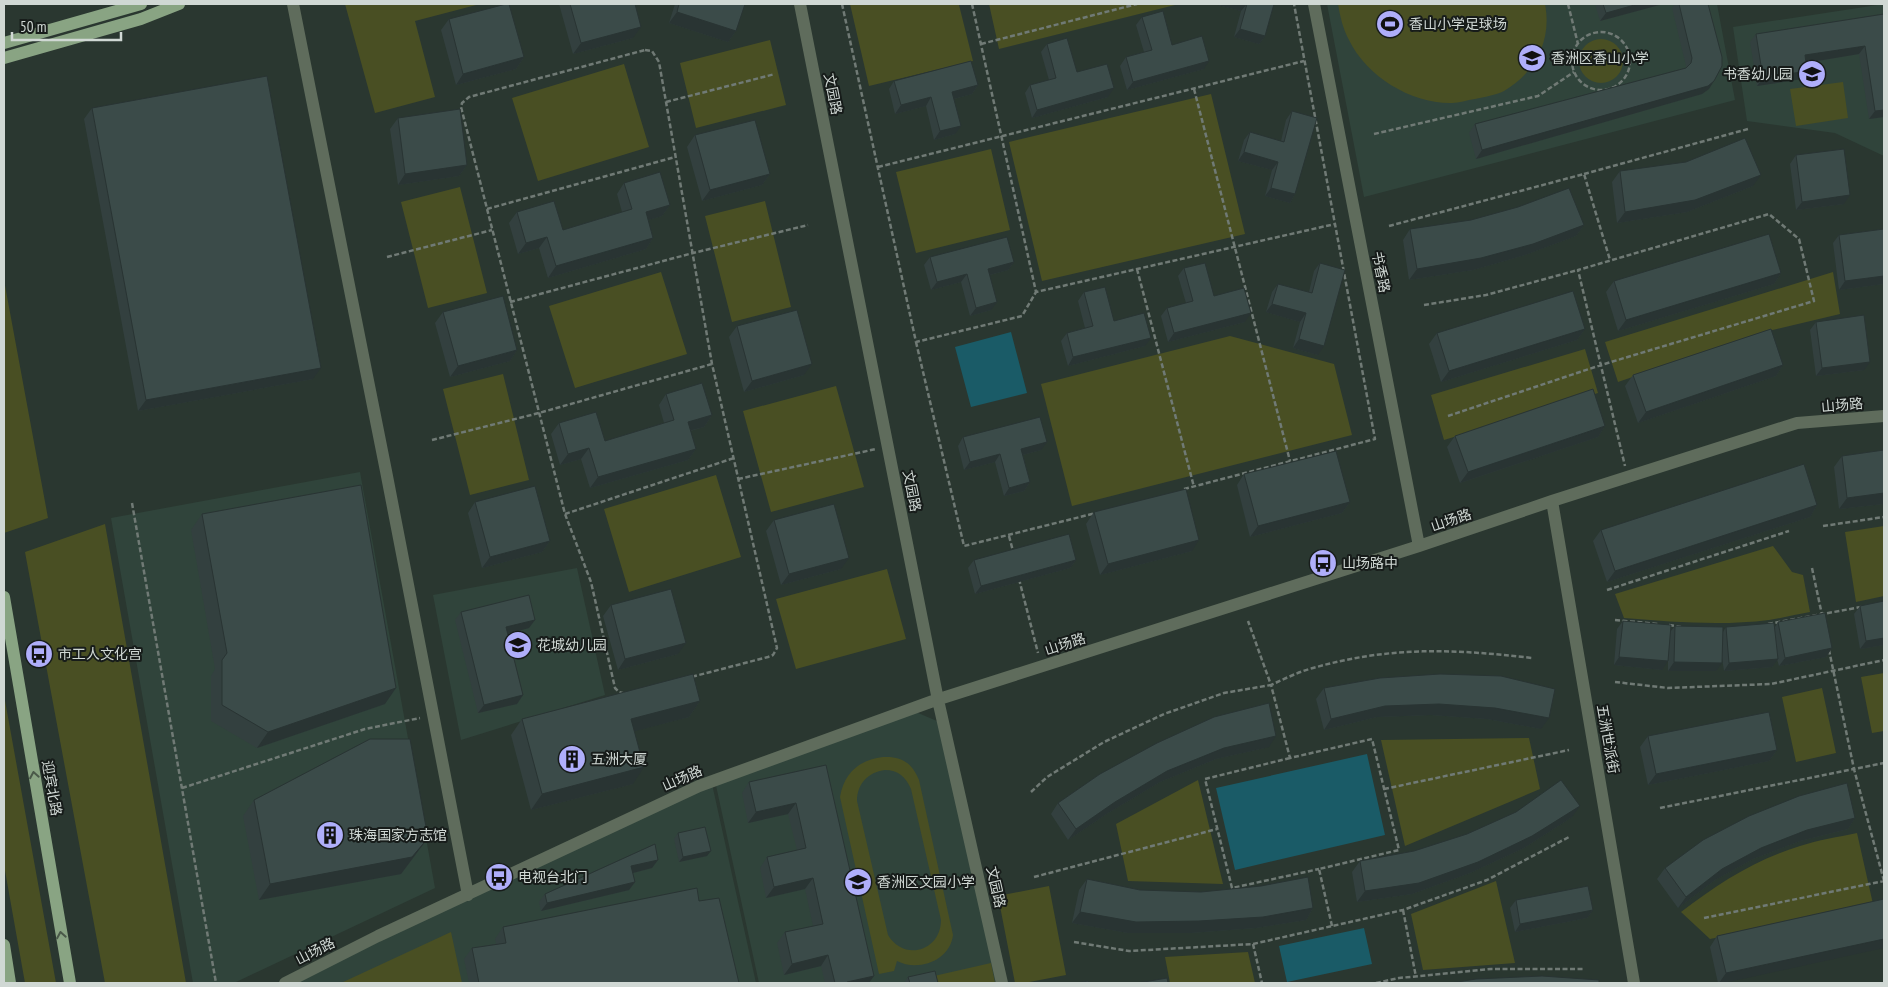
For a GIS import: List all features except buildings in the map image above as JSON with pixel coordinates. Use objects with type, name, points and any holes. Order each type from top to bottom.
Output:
[{"type":"main road","points":[[4,43],[141,4]]},
{"type":"main road","points":[[4,58],[141,20],[178,4]]},
{"type":"main road","name":"迎宾北路","points":[[4,597],[70,983]]},
{"type":"main road","points":[[4,945],[10,983]]},
{"type":"street","points":[[292,4],[468,895]]},
{"type":"street","name":"文园路","points":[[800,4],[938,700],[1002,983]]},
{"type":"street","name":"书香路","points":[[1314,4],[1419,546]]},
{"type":"street","name":"山场路","points":[[285,983],[378,936],[699,786],[938,700],[1797,423],[1884,416]]},
{"type":"street","name":"五洲世派街","points":[[1552,501],[1634,983]]},
{"type":"path","points":[[842,4],[916,342],[964,546],[1101,511]]},
{"type":"path","points":[[916,342],[1022,316],[1036,292],[972,4]]},
{"type":"path","points":[[981,44],[1137,4]]},
{"type":"path","points":[[1176,492],[1375,439],[1294,4]]},
{"type":"path","points":[[1568,4],[1578,44]]},
{"type":"path","points":[[1593,33],[1611,34],[1625,45],[1629,54],[1628,72],[1623,80],[1616,86],[1607,89],[1597,90],[1588,87],[1580,81],[1574,72],[1572,62],[1574,52],[1578,44],[1585,37],[1593,33]]},
{"type":"path","points":[[645,50],[657,56],[676,157],[712,364],[776,643],[776,652],[768,657],[633,693],[619,692],[615,688],[591,582],[565,514],[462,111],[462,103],[465,99],[645,50]]},
{"type":"path","points":[[878,168],[1304,61]]},
{"type":"path","points":[[1374,134],[1538,96],[1574,72]]},
{"type":"path","points":[[666,102],[776,74]]},
{"type":"path","points":[[1194,89],[1290,461]]},
{"type":"path","points":[[1389,226],[1748,129]]},
{"type":"path","points":[[487,209],[676,157]]},
{"type":"path","points":[[1584,174],[1610,260]]},
{"type":"path","points":[[1424,305],[1486,295],[1769,214],[1799,239],[1814,301],[1601,365],[1448,416]]},
{"type":"path","points":[[1036,292],[1335,224]]},
{"type":"path","points":[[510,302],[693,253],[808,225]]},
{"type":"path","points":[[387,257],[492,230]]},
{"type":"path","points":[[1137,269],[1194,487]]},
{"type":"path","points":[[1578,270],[1628,477]]},
{"type":"path","points":[[432,440],[539,413],[712,364]]},
{"type":"path","points":[[738,479],[888,447]]},
{"type":"path","points":[[565,514],[734,458]]},
{"type":"path","points":[[132,503],[216,983]]},
{"type":"path","points":[[1823,526],[1884,517]]},
{"type":"path","points":[[1607,590],[1788,532]]},
{"type":"path","points":[[1009,536],[1013,554]]},
{"type":"path","points":[[1812,568],[1824,623]]},
{"type":"path","points":[[1018,573],[1041,667]]},
{"type":"path","points":[[1766,624],[1866,606]]},
{"type":"path","points":[[1615,620],[1684,627]]},
{"type":"path","points":[[1248,621],[1271,685],[1290,758]]},
{"type":"path","points":[[1704,918],[1884,881],[1854,769],[1828,642]]},
{"type":"path","points":[[1031,792],[1047,778],[1104,742],[1164,714],[1224,694],[1271,685],[1311,668],[1366,655],[1427,650],[1474,651],[1532,658]]},
{"type":"path","points":[[1615,682],[1668,688],[1771,684],[1884,660]]},
{"type":"path","points":[[182,788],[365,729],[433,715]]},
{"type":"path","points":[[1372,739],[1399,850],[1232,888],[1205,779],[1290,758],[1372,739]]},
{"type":"path","points":[[1384,789],[1569,750]]},
{"type":"path","points":[[1660,808],[1884,763]]},
{"type":"path","points":[[1034,877],[1218,829]]},
{"type":"path","points":[[1074,942],[1129,951],[1253,944],[1403,910],[1487,880],[1569,837]]},
{"type":"path","points":[[1319,869],[1332,926]]},
{"type":"path","points":[[1403,910],[1416,976]]},
{"type":"path","points":[[1253,944],[1262,983]]},
{"type":"path","points":[[1376,983],[1416,976],[1491,969],[1585,969]]},
{"type":"shaded area","name":"香洲区香山小学","points":[[1327,4],[1717,4],[1735,100],[1364,197]]},
{"type":"shaded area","name":"书香幼儿园","points":[[1884,4],[1884,156],[1835,133],[1747,121],[1733,27]]},
{"type":"shaded area","points":[[360,472],[435,888],[234,983],[193,983],[111,518]]},
{"type":"shaded area","name":"花城幼儿园","points":[[577,568],[605,695],[461,740],[433,595]]},
{"type":"shaded area","name":"香洲区文园小学","points":[[911,710],[944,724],[1002,983],[759,983],[715,781]]},
{"type":"shaded area","points":[[712,784],[756,983],[291,983]]},
{"type":"green space","points":[[345,4],[480,4],[415,21],[435,97],[375,113]]},
{"type":"green space","points":[[850,4],[959,5],[973,61],[869,86]]},
{"type":"green space","points":[[989,4],[1179,4],[999,49]]},
{"type":"green space","points":[[1338,4],[1545,4],[1546,30],[1544,42],[1533,65],[1504,91],[1457,103],[1437,102],[1422,99],[1392,86],[1367,66],[1347,36]]},
{"type":"green space","points":[[1601,39],[1613,43],[1619,49],[1623,61],[1619,73],[1613,79],[1601,83],[1589,79],[1583,73],[1579,61],[1583,49],[1589,43]]},
{"type":"green space","points":[[770,40],[786,105],[696,128],[680,63]]},
{"type":"green space","points":[[624,64],[649,147],[538,181],[512,98]]},
{"type":"green space","points":[[1843,82],[1848,118],[1796,126],[1790,89]]},
{"type":"green space","points":[[1211,94],[1245,234],[1042,281],[1009,142]]},
{"type":"green space","points":[[991,149],[1010,230],[916,253],[896,172]]},
{"type":"green space","points":[[460,187],[487,293],[428,308],[401,202]]},
{"type":"green space","points":[[765,201],[791,307],[732,322],[705,216]]},
{"type":"green space","points":[[661,272],[687,354],[575,388],[549,306]]},
{"type":"green space","points":[[1833,272],[1840,314],[1764,332],[1618,382],[1605,342]]},
{"type":"green space","points":[[4,280],[48,518],[4,533]]},
{"type":"green space","points":[[1230,336],[1334,364],[1352,435],[1072,506],[1041,384]]},
{"type":"green space","points":[[1585,349],[1598,393],[1444,440],[1431,395]]},
{"type":"green space","points":[[503,374],[529,480],[470,495],[443,389]]},
{"type":"green space","points":[[836,386],[864,487],[771,512],[743,411]]},
{"type":"green space","points":[[716,475],[741,557],[629,592],[604,509]]},
{"type":"green space","points":[[105,524],[186,983],[105,983],[25,552]]},
{"type":"green space","points":[[1884,526],[1884,596],[1856,602],[1845,532]]},
{"type":"green space","points":[[1773,546],[1792,572],[1803,575],[1810,612],[1769,620],[1733,623],[1678,622],[1624,618],[1615,594]]},
{"type":"green space","points":[[887,569],[906,639],[796,669],[776,599]]},
{"type":"green space","points":[[1884,673],[1884,731],[1872,733],[1861,677]]},
{"type":"green space","points":[[1822,688],[1836,753],[1796,762],[1782,697]]},
{"type":"green space","points":[[4,695],[56,983],[25,983],[4,865]]},
{"type":"green space","points":[[1529,738],[1540,789],[1405,846],[1381,740]]},
{"type":"green space","points":[[890,757],[901,759],[910,765],[919,780],[953,935],[951,944],[940,958],[932,962],[914,965],[897,961],[894,971],[879,974],[840,797],[845,781],[854,769],[874,759]],"holes":[[[885,770],[894,771],[901,775],[911,789],[941,920],[935,939],[920,949],[903,948],[888,935],[857,801],[861,784],[873,773]]]},
{"type":"green space","points":[[1198,780],[1223,884],[1128,881],[1116,824]]},
{"type":"green space","points":[[1857,833],[1873,904],[1710,939],[1681,912],[1723,882],[1767,858],[1821,840]]},
{"type":"green space","points":[[1496,881],[1515,963],[1423,970],[1411,914]]},
{"type":"green space","points":[[1049,886],[1066,975],[1015,983],[998,896]]},
{"type":"green space","points":[[451,932],[462,983],[341,983]]},
{"type":"green space","points":[[1248,952],[1255,983],[1170,983],[1165,957]]},
{"type":"green space","points":[[991,963],[995,983],[935,983],[934,976]]},
{"type":"water","points":[[1011,332],[1027,393],[971,407],[955,347]]},
{"type":"water","points":[[1367,754],[1385,835],[1235,870],[1216,788]]},
{"type":"water","points":[[1364,928],[1372,964],[1287,982],[1279,946]]},
{"type":"place","name":"香山小学足球场","points":[[1390,24]]},
{"type":"place","name":"香洲区香山小学","points":[[1532,58]]},
{"type":"place","name":"书香幼儿园","points":[[1812,74]]},
{"type":"place","name":"山场路中","points":[[1323,563]]},
{"type":"place","name":"花城幼儿园","points":[[518,645]]},
{"type":"place","name":"市工人文化宫","points":[[39,654]]},
{"type":"place","name":"五洲大厦","points":[[572,759]]},
{"type":"place","name":"珠海国家方志馆","points":[[330,835]]},
{"type":"place","name":"电视台北门","points":[[499,877]]},
{"type":"place","name":"香洲区文园小学","points":[[858,882]]}]
